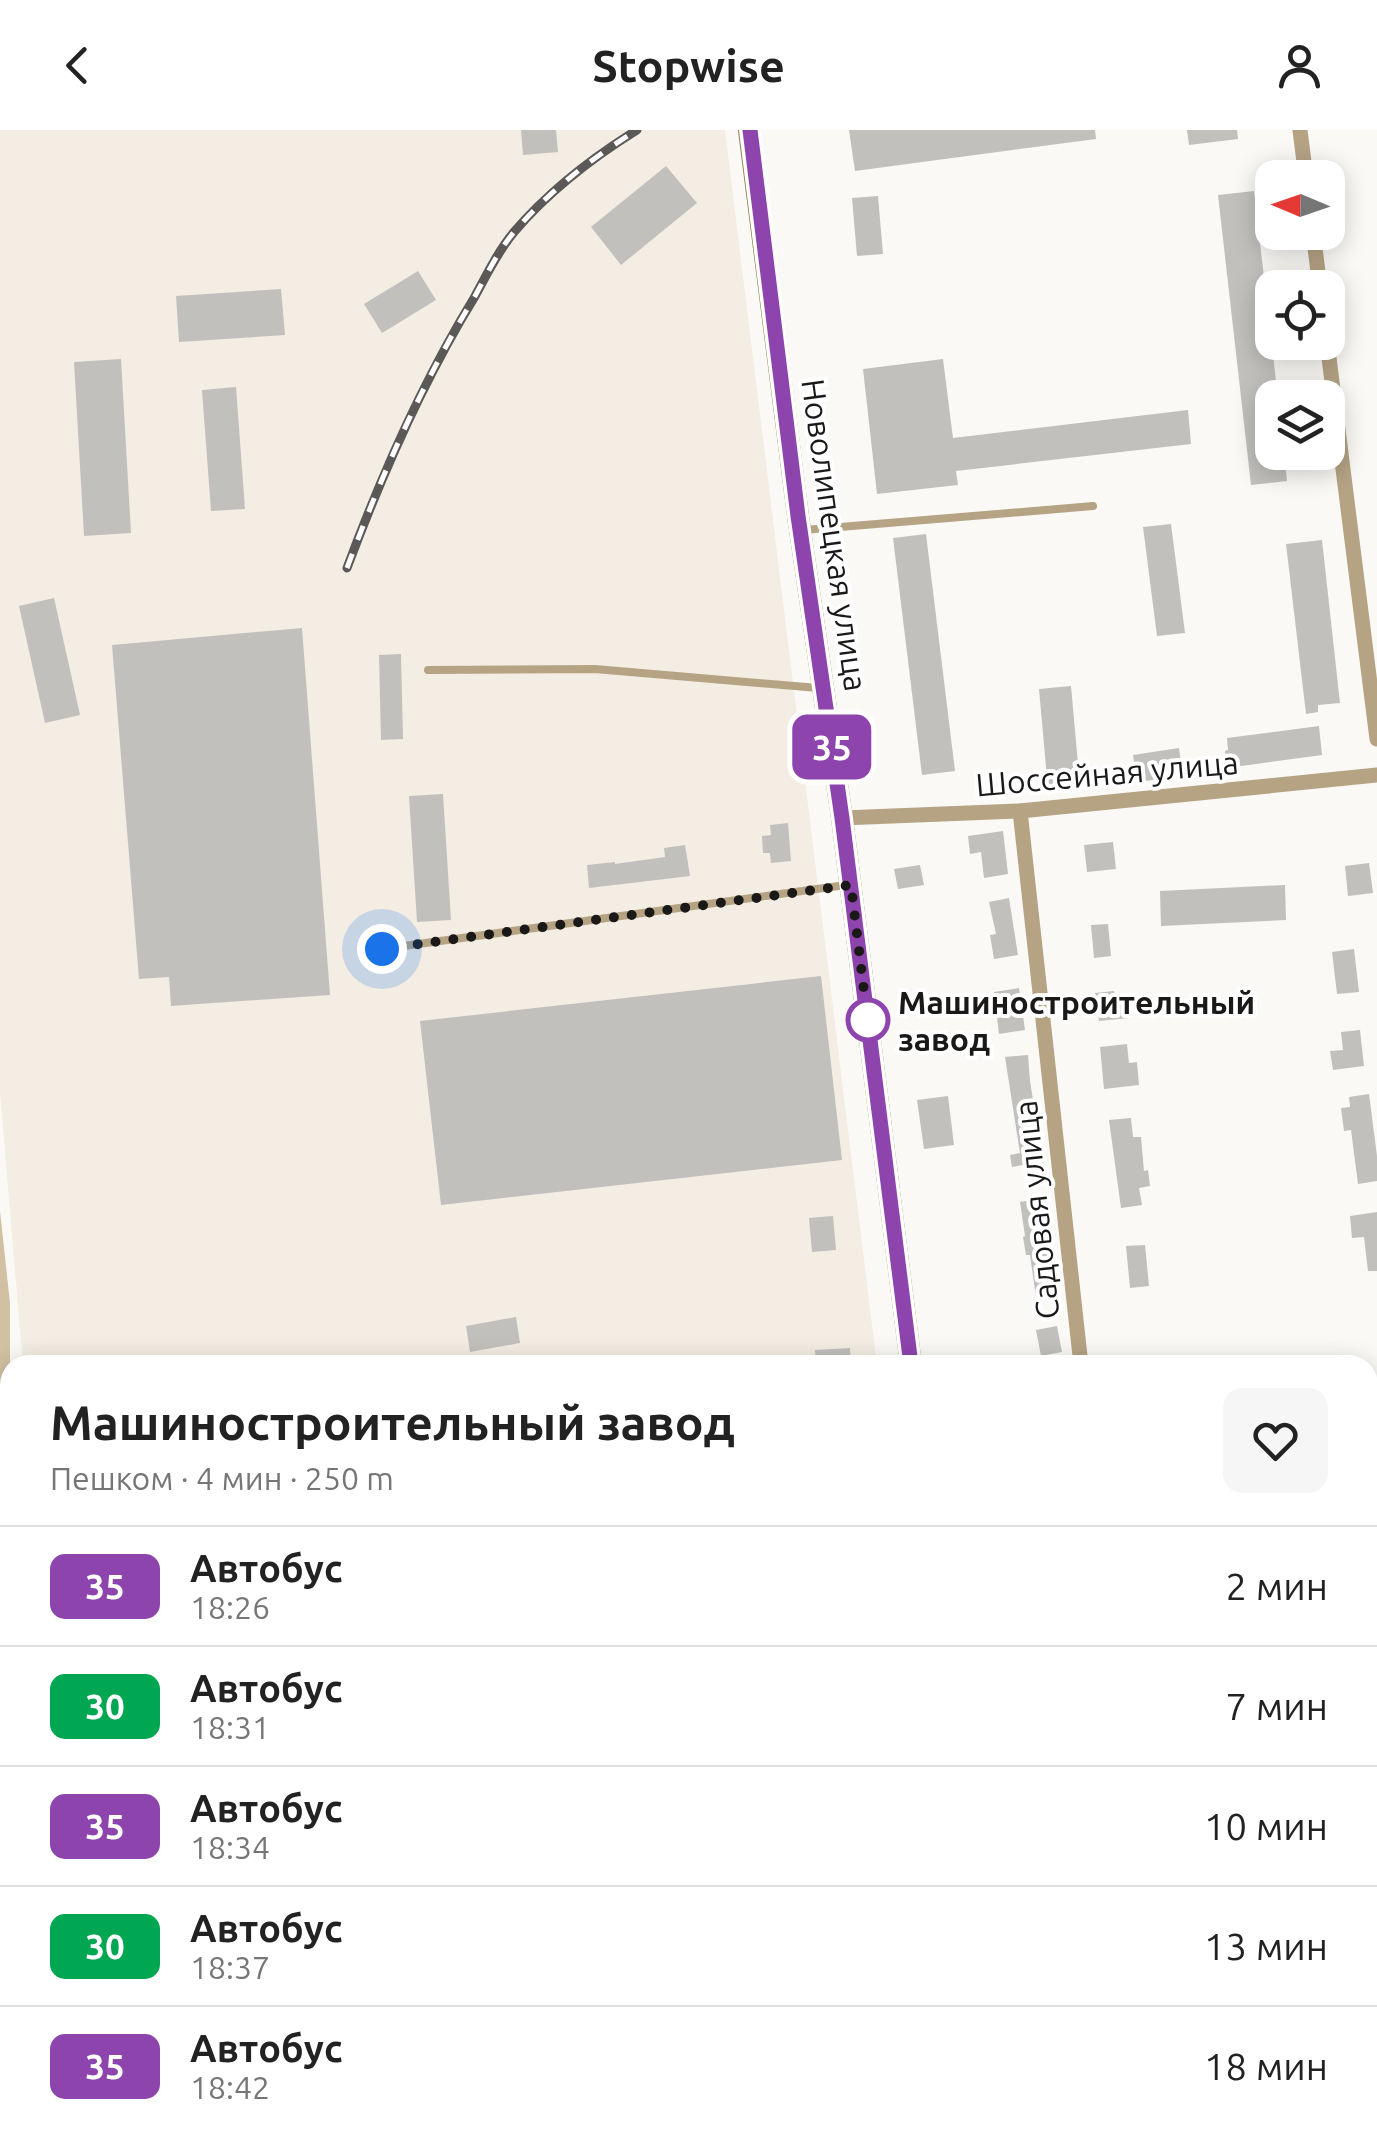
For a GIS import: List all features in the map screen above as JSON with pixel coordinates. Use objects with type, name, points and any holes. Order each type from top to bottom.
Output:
[{"type":"street","name":"Новолипецкая улица","points":[[750,130],[910,1355]]},
{"type":"street","points":[[1300,130],[1304,160]]},
{"type":"street","points":[[1329,360],[1377,739]]},
{"type":"street","name":"Шоссейная улица","points":[[842,818],[1020,811],[1377,775]]},
{"type":"street","name":"Садовая улица","points":[[1020,811],[1080,1355]]},
{"type":"lane","points":[[800,530],[1093,506]]},
{"type":"lane","points":[[428,670],[595,669],[823,688]]},
{"type":"lane","points":[[382,949],[851,885]]},
{"type":"shaded area","points":[[0,130],[725,130],[876,1355],[22,1355],[0,1092]]},
{"type":"shaded area","points":[[0,1211],[10,1303],[10,1355],[0,1355]]},
{"type":"building","points":[[521,130],[556,130],[558,152],[523,155]]},
{"type":"building","points":[[849,130],[1095,130],[1096,139],[855,171]]},
{"type":"building","points":[[1187,130],[1237,130],[1238,139],[1189,145]]},
{"type":"building","points":[[666,166],[697,203],[621,265],[591,227]]},
{"type":"building","points":[[1254,191],[1255,250],[1261,250],[1263,270],[1255,270],[1255,360],[1274,360],[1276,380],[1255,380],[1255,470],[1286,470],[1287,481],[1251,485],[1218,195]]},
{"type":"building","points":[[878,196],[883,254],[857,256],[852,198]]},
{"type":"building","points":[[418,271],[436,300],[382,333],[364,304]]},
{"type":"building","points":[[281,289],[285,335],[179,342],[176,296]]},
{"type":"building","points":[[121,359],[131,533],[84,536],[74,362]]},
{"type":"building","points":[[943,359],[953,438],[1188,410],[1191,444],[956,471],[958,485],[877,494],[863,369]]},
{"type":"building","points":[[236,387],[245,509],[211,511],[202,390]]},
{"type":"building","points":[[1171,524],[1185,633],[1157,636],[1143,527]]},
{"type":"building","points":[[926,534],[955,771],[922,775],[893,538]]},
{"type":"building","points":[[1322,540],[1340,703],[1318,705],[1318,712],[1306,714],[1286,544]]},
{"type":"building","points":[[54,598],[80,715],[45,723],[19,606]]},
{"type":"building","points":[[302,628],[330,995],[171,1006],[169,977],[139,979],[112,645]]},
{"type":"building","points":[[401,654],[403,739],[381,740],[379,655]]},
{"type":"building","points":[[1071,686],[1080,786],[1048,789],[1039,689]]},
{"type":"building","points":[[1319,726],[1322,755],[1227,768],[1227,738]]},
{"type":"building","points":[[1179,748],[1183,776],[1137,782],[1133,755]]},
{"type":"building","points":[[443,794],[451,920],[417,922],[409,796]]},
{"type":"building","points":[[788,823],[791,861],[771,863],[770,853],[763,853],[762,836],[771,835],[770,825]]},
{"type":"building","points":[[1003,831],[1008,874],[984,878],[981,852],[970,854],[968,836]]},
{"type":"building","points":[[1113,842],[1116,869],[1087,872],[1084,845]]},
{"type":"building","points":[[685,845],[690,876],[589,888],[587,865],[665,857],[664,848]]},
{"type":"building","points":[[1369,863],[1373,893],[1348,896],[1345,866]]},
{"type":"building","points":[[920,865],[924,885],[898,889],[894,869]]},
{"type":"building","points":[[1285,885],[1286,920],[1161,926],[1160,891]]},
{"type":"building","points":[[1009,898],[1018,955],[994,959],[990,935],[996,934],[989,902]]},
{"type":"building","points":[[1108,924],[1111,956],[1094,958],[1091,925]]},
{"type":"building","points":[[1354,949],[1359,992],[1337,994],[1332,952]]},
{"type":"building","points":[[821,976],[842,1160],[441,1205],[420,1021]]},
{"type":"building","points":[[1019,988],[1025,1030],[999,1034],[994,992]]},
{"type":"building","points":[[1114,991],[1116,1004],[1128,1003],[1129,1018],[1099,1021],[1095,993]]},
{"type":"building","points":[[1360,1030],[1364,1066],[1333,1070],[1330,1051],[1343,1050],[1341,1032]]},
{"type":"building","points":[[1127,1044],[1129,1063],[1137,1062],[1139,1085],[1104,1089],[1100,1047]]},
{"type":"building","points":[[1028,1055],[1044,1168],[1024,1171],[1023,1165],[1012,1167],[1010,1155],[1020,1153],[1005,1057]]},
{"type":"building","points":[[1369,1094],[1377,1181],[1358,1184],[1351,1130],[1344,1131],[1341,1108],[1350,1107],[1349,1097]]},
{"type":"building","points":[[948,1096],[954,1145],[924,1149],[917,1100]]},
{"type":"building","points":[[1131,1118],[1133,1137],[1141,1137],[1144,1171],[1148,1170],[1150,1186],[1139,1188],[1142,1205],[1121,1208],[1109,1120]]},
{"type":"building","points":[[1043,1198],[1056,1294],[1036,1297],[1020,1202]]},
{"type":"building","points":[[1377,1212],[1377,1271],[1368,1271],[1364,1237],[1352,1238],[1350,1216]]},
{"type":"building","points":[[833,1216],[836,1250],[812,1252],[809,1218]]},
{"type":"building","points":[[1145,1245],[1149,1286],[1130,1288],[1126,1246]]},
{"type":"building","points":[[516,1317],[520,1343],[470,1352],[466,1326]]},
{"type":"building","points":[[1057,1326],[1062,1352],[1041,1355],[1036,1330]]},
{"type":"building","points":[[850,1348],[850,1355],[815,1355],[815,1350]]},
{"type":"railway","points":[[347,568],[420,396],[503,247],[556,189],[637,130]]},
{"type":"bus line","name":"35","points":[[750,130],[910,1355]]},
{"type":"place","name":"Машиностроительный завод","points":[[868,1020]]},
{"type":"route","points":[[382,949],[851,885],[869,1032],[868,1020]]}]
